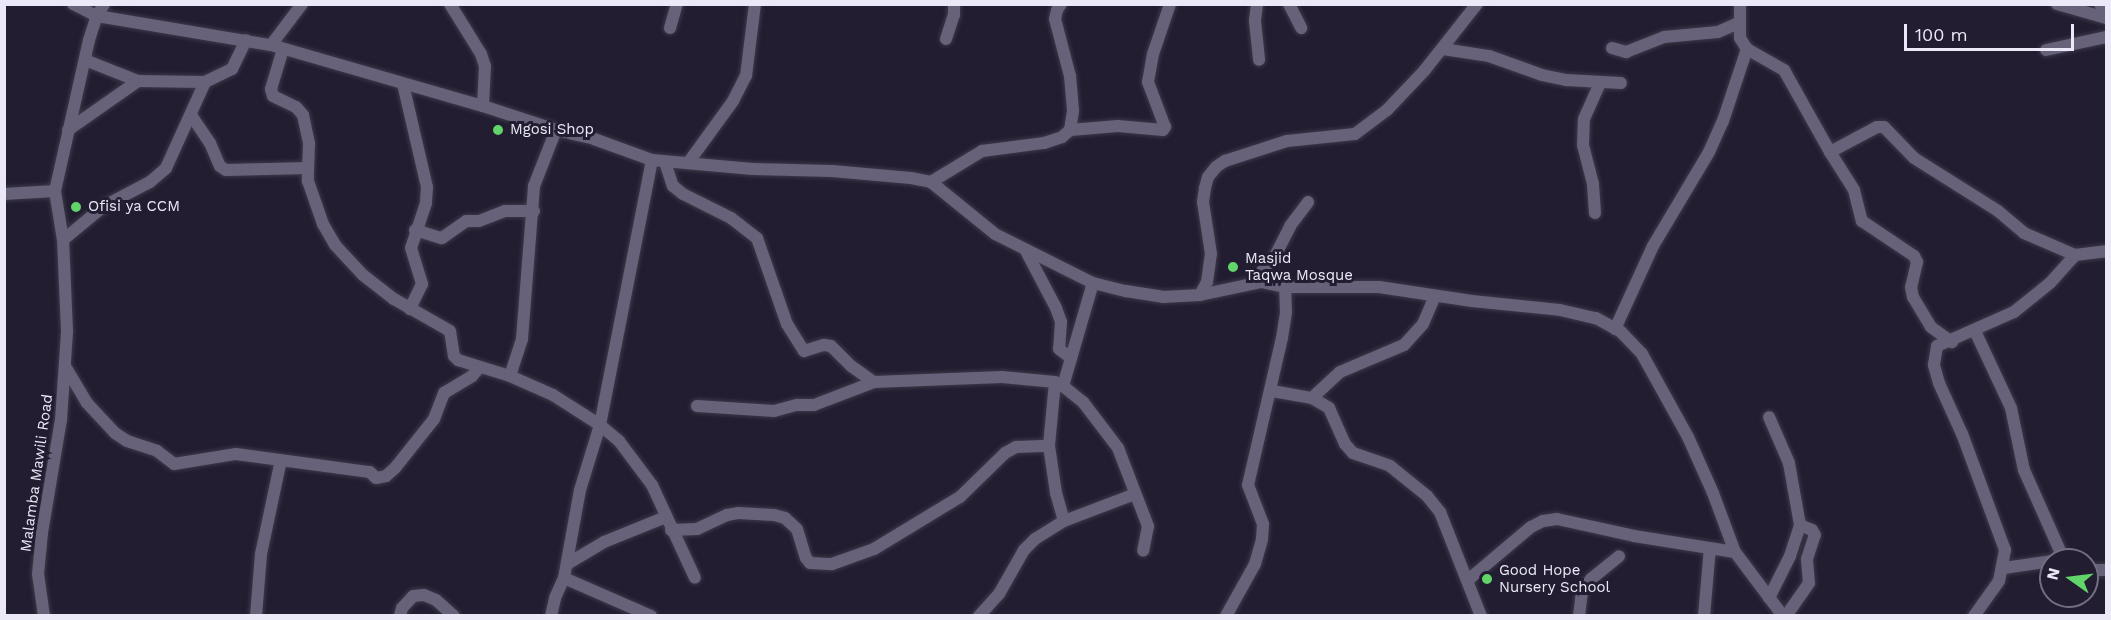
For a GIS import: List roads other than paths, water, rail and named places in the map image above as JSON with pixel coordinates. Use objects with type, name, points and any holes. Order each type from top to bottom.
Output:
[{"type":"street","points":[[73,4],[97,16],[277,47],[483,106],[556,130],[594,139],[652,160],[753,169],[832,171],[911,177],[931,183],[995,234],[1093,283],[1163,297],[1200,295],[1261,282],[1285,286],[1379,287],[1435,296],[1560,310],[1596,318],[1615,329],[1641,354],[1688,437],[1713,493],[1735,552],[1769,598],[1785,615],[1809,583],[1807,559],[1815,535],[1812,530],[1800,525]]},
{"type":"street","name":"Malamba Mawili Road","points":[[44,615],[38,574],[42,532],[61,420],[65,366],[66,283],[63,240],[55,191],[85,60],[97,16],[104,4]]},
{"type":"street","points":[[302,4],[277,47],[271,89],[273,96],[296,107],[303,115],[309,144],[308,168],[312,196],[335,245],[363,274],[410,309],[450,332],[454,356],[479,368],[510,376],[553,395],[600,425],[619,441],[652,484],[671,530],[695,578]]},
{"type":"street","points":[[450,4],[482,54],[485,66],[483,106]]},
{"type":"street","points":[[670,28],[676,4]]},
{"type":"street","points":[[688,163],[733,101],[746,76],[755,4]]},
{"type":"street","points":[[946,39],[954,15],[954,4]]},
{"type":"street","points":[[1061,4],[1055,19],[1070,76],[1073,110],[1070,130]]},
{"type":"street","points":[[931,183],[982,150],[1044,143],[1062,137],[1070,130],[1118,126],[1163,130],[1165,127],[1148,82],[1153,54],[1170,4]]},
{"type":"street","points":[[1257,4],[1259,60]]},
{"type":"street","points":[[1289,4],[1301,28]]},
{"type":"street","points":[[1200,295],[1207,282],[1211,254],[1203,202],[1204,188],[1208,177],[1216,167],[1225,161],[1287,141],[1355,134],[1387,110],[1443,50],[1477,4]]},
{"type":"street","points":[[1740,4],[1740,38],[1747,49],[1784,70],[1854,190],[1862,221],[1914,256],[1917,262],[1911,287],[1913,297],[1931,327],[1952,342]]},
{"type":"street","points":[[2057,4],[2106,17]]},
{"type":"street","points":[[2100,4],[2106,17]]},
{"type":"street","points":[[1612,48],[1618,52],[1626,52],[1664,37],[1718,32],[1740,22]]},
{"type":"street","points":[[2046,50],[2106,37]]},
{"type":"street","points":[[85,60],[138,81],[205,82],[232,69],[246,40]]},
{"type":"street","points":[[1615,329],[1653,246],[1709,153],[1723,121],[1747,49]]},
{"type":"street","points":[[1443,50],[1489,56],[1542,75],[1600,83],[1622,83]]},
{"type":"street","points":[[68,130],[138,81]]},
{"type":"street","points":[[63,240],[99,210],[150,182],[166,168],[205,82]]},
{"type":"street","points":[[1594,213],[1593,184],[1586,165],[1583,146],[1590,101],[1600,83]]},
{"type":"street","points":[[403,84],[427,187],[426,203],[415,230],[412,254],[421,274],[422,284],[410,309]]},
{"type":"street","points":[[191,115],[210,143],[220,166],[226,170],[308,168]]},
{"type":"street","points":[[1830,152],[1877,127],[1884,127],[1914,158],[1998,211],[2024,233],[2075,255],[2106,251]]},
{"type":"street","points":[[510,376],[522,339],[534,211],[534,186],[556,130]]},
{"type":"street","points":[[551,615],[555,598],[564,578],[580,490],[600,425],[652,160]]},
{"type":"street","points":[[665,162],[673,186],[683,194],[731,218],[757,238],[787,324],[800,348],[804,351],[824,345],[831,346],[851,366],[874,382]]},
{"type":"street","points":[[4,194],[55,191]]},
{"type":"street","points":[[1250,284],[1275,258],[1290,226],[1308,202]]},
{"type":"street","points":[[415,230],[442,238],[466,221],[479,221],[505,211],[534,211]]},
{"type":"street","points":[[1026,250],[1061,322],[1059,349],[1071,358]]},
{"type":"street","points":[[1974,615],[1999,580],[2004,568],[2005,550],[1934,365],[1937,346],[1952,342],[2014,312],[2050,283],[2075,255]]},
{"type":"street","points":[[1064,521],[1053,483],[1049,446],[1059,384],[1071,358],[1093,283]]},
{"type":"street","points":[[1226,615],[1256,564],[1262,539],[1263,524],[1248,485],[1272,391],[1286,313],[1285,286]]},
{"type":"street","points":[[1312,398],[1340,372],[1404,345],[1423,324],[1435,296]]},
{"type":"street","points":[[1975,331],[2012,408],[2024,470],[2059,548]]},
{"type":"street","points":[[65,366],[87,403],[115,433],[127,441],[157,451],[166,461],[185,464],[212,456],[236,453],[370,472],[376,478],[386,476],[434,419],[444,393],[479,368]]},
{"type":"street","points":[[697,406],[774,411],[796,405],[814,405],[874,382],[911,382],[957,376],[1002,376],[1059,384],[1083,402],[1118,448],[1148,526],[1143,550]]},
{"type":"street","points":[[1272,391],[1312,398],[1329,408],[1345,444],[1353,453],[1390,466],[1427,496],[1440,512],[1480,615]]},
{"type":"street","points":[[1769,417],[1789,463],[1800,525],[1790,556],[1769,598]]},
{"type":"street","points":[[671,530],[697,530],[727,515],[738,513],[774,515],[785,518],[797,529],[806,558],[810,563],[832,564],[874,549],[960,497],[1005,453],[1016,447],[1049,446]]},
{"type":"street","points":[[256,615],[263,544],[281,460]]},
{"type":"street","points":[[979,615],[999,594],[1024,550],[1035,539],[1064,521],[1135,494]]},
{"type":"street","points":[[567,564],[604,542],[666,517]]},
{"type":"street","points":[[1468,580],[1531,527],[1543,521],[1557,519],[1634,536],[1735,552]]},
{"type":"street","points":[[1704,615],[1710,548]]},
{"type":"street","points":[[1579,615],[1582,591],[1591,579],[1619,556]]},
{"type":"street","points":[[2004,568],[2039,563]]},
{"type":"street","points":[[564,578],[651,615]]},
{"type":"street","points":[[400,615],[402,608],[413,596],[424,595],[436,600],[454,615]]},
{"type":"place","name":"Mgosi Shop","points":[[498,130]]},
{"type":"place","name":"Ofisi ya CCM","points":[[76,207]]},
{"type":"place","name":"Masjid Taqwa Mosque","points":[[1233,267]]},
{"type":"place","name":"Good Hope Nursery School","points":[[1487,579]]}]
